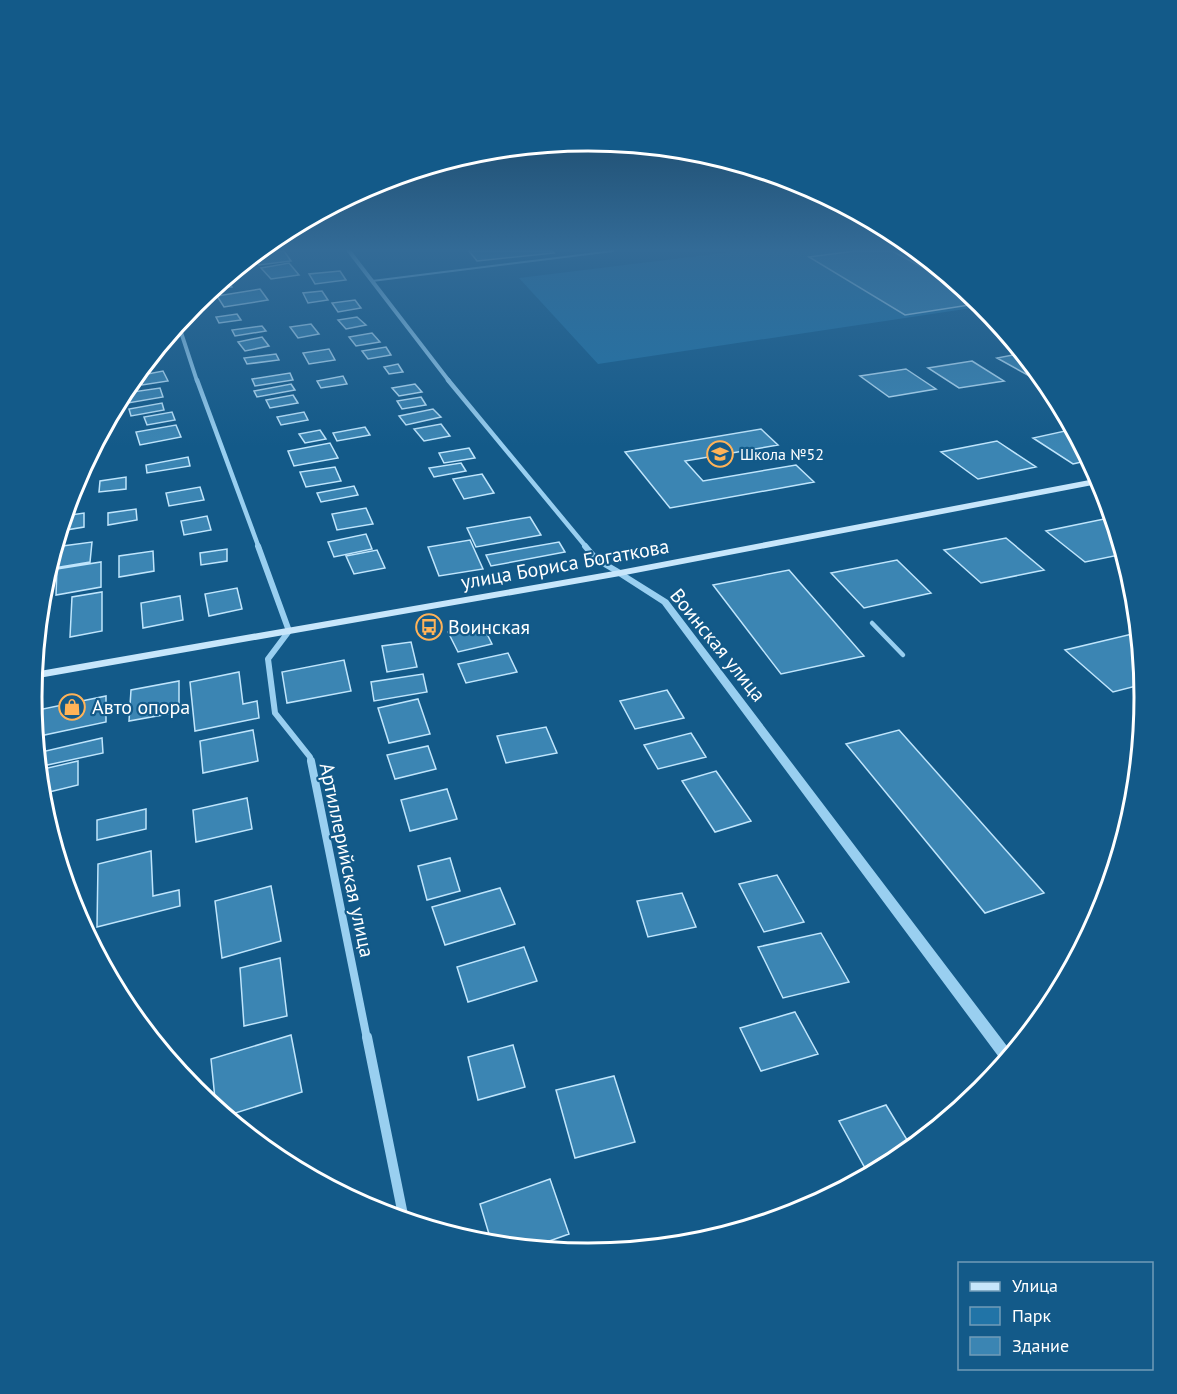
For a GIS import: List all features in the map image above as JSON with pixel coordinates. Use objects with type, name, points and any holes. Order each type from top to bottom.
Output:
[{"type":"main road","name":"улица Бориса Богаткова","points":[[43,674],[620,573],[1090,482]]},
{"type":"street","name":"Воинская улица","points":[[399,316],[472,411],[596,559],[665,602],[1003,1052]]},
{"type":"street","points":[[180,335],[289,631]]},
{"type":"street","name":"Артиллерийская улица","points":[[289,631],[268,659],[275,713],[310,757],[402,1210]]},
{"type":"lane","points":[[872,623],[903,656]]},
{"type":"green space","points":[[554,316],[918,316],[598,364]]},
{"type":"building","points":[[238,316],[241,320],[219,323],[216,317]]},
{"type":"building","points":[[357,317],[366,325],[346,329],[338,320]]},
{"type":"building","points":[[311,324],[319,334],[298,338],[290,327]]},
{"type":"building","points":[[262,326],[266,331],[235,336],[232,330]]},
{"type":"building","points":[[372,333],[380,342],[356,346],[349,337]]},
{"type":"building","points":[[262,337],[269,346],[245,351],[238,342]]},
{"type":"building","points":[[386,347],[391,355],[368,359],[362,351]]},
{"type":"building","points":[[329,349],[335,360],[309,364],[303,353]]},
{"type":"building","points":[[276,354],[279,360],[247,364],[244,358]]},
{"type":"building","points":[[1014,355],[1032,377],[997,358]]},
{"type":"building","points":[[972,361],[1004,381],[959,388],[928,368]]},
{"type":"building","points":[[398,364],[403,372],[389,374],[384,367]]},
{"type":"building","points":[[906,369],[936,389],[889,397],[860,376]]},
{"type":"building","points":[[163,371],[168,381],[142,385],[148,374]]},
{"type":"building","points":[[290,373],[293,380],[255,386],[252,379]]},
{"type":"building","points":[[343,376],[347,384],[321,388],[317,381]]},
{"type":"building","points":[[291,384],[295,390],[257,397],[254,391]]},
{"type":"building","points":[[415,384],[422,392],[399,396],[392,388]]},
{"type":"building","points":[[160,388],[163,397],[128,403],[135,392]]},
{"type":"building","points":[[293,395],[298,403],[270,408],[266,400]]},
{"type":"building","points":[[421,397],[426,405],[402,409],[397,401]]},
{"type":"building","points":[[162,403],[164,410],[131,416],[129,409]]},
{"type":"building","points":[[433,409],[441,417],[406,425],[399,416]]},
{"type":"building","points":[[172,412],[175,420],[147,425],[144,417]]},
{"type":"building","points":[[304,412],[308,420],[281,425],[277,417]]},
{"type":"building","points":[[441,424],[450,436],[424,441],[414,429]]},
{"type":"building","points":[[176,425],[181,437],[140,445],[136,432]]},
{"type":"building","points":[[365,427],[370,435],[337,441],[333,433]]},
{"type":"building","points":[[761,429],[778,445],[685,461],[703,481],[796,465],[814,482],[670,508],[625,452]]},
{"type":"building","points":[[320,430],[326,439],[305,443],[299,434]]},
{"type":"building","points":[[1066,431],[1082,462],[1073,464],[1033,438]]},
{"type":"building","points":[[997,441],[1036,467],[978,479],[941,452]]},
{"type":"building","points":[[330,443],[338,458],[294,466],[288,451]]},
{"type":"building","points":[[469,448],[475,458],[444,463],[439,453]]},
{"type":"building","points":[[188,457],[190,466],[147,473],[146,465]]},
{"type":"building","points":[[461,463],[466,471],[434,477],[429,468]]},
{"type":"building","points":[[335,467],[341,481],[306,487],[300,472]]},
{"type":"building","points":[[482,474],[494,493],[464,499],[453,479]]},
{"type":"building","points":[[126,477],[126,489],[99,492],[100,481]]},
{"type":"building","points":[[354,486],[358,495],[321,502],[317,493]]},
{"type":"building","points":[[200,487],[204,500],[169,506],[166,493]]},
{"type":"building","points":[[366,508],[373,524],[337,530],[332,514]]},
{"type":"building","points":[[136,509],[137,520],[108,525],[108,513]]},
{"type":"building","points":[[84,513],[84,527],[69,530],[74,515]]},
{"type":"building","points":[[207,516],[211,530],[184,535],[181,521]]},
{"type":"building","points":[[530,517],[541,535],[476,547],[467,528]]},
{"type":"building","points":[[1104,519],[1116,556],[1085,562],[1046,531]]},
{"type":"building","points":[[366,534],[372,549],[334,557],[328,542]]},
{"type":"building","points":[[1006,538],[1044,570],[981,583],[944,550]]},
{"type":"building","points":[[470,540],[483,569],[439,576],[428,547]]},
{"type":"building","points":[[92,542],[90,562],[58,567],[64,546]]},
{"type":"building","points":[[559,542],[565,552],[491,566],[486,555]]},
{"type":"building","points":[[227,549],[227,561],[201,565],[200,553]]},
{"type":"building","points":[[377,550],[385,568],[354,574],[346,556]]},
{"type":"building","points":[[153,551],[154,571],[119,577],[119,556]]},
{"type":"building","points":[[897,560],[931,593],[864,608],[831,573]]},
{"type":"building","points":[[101,562],[101,587],[56,595],[58,569]]},
{"type":"building","points":[[789,570],[864,656],[781,674],[713,585]]},
{"type":"building","points":[[237,588],[242,609],[209,616],[205,594]]},
{"type":"building","points":[[102,592],[102,631],[70,637],[72,597]]},
{"type":"building","points":[[180,596],[183,620],[143,628],[141,603]]},
{"type":"building","points":[[482,624],[492,644],[458,652],[448,632]]},
{"type":"building","points":[[1131,634],[1135,686],[1113,692],[1065,650]]},
{"type":"building","points":[[411,642],[417,667],[387,672],[382,646]]},
{"type":"building","points":[[508,653],[517,672],[466,683],[458,664]]},
{"type":"building","points":[[344,660],[351,691],[287,703],[282,672]]},
{"type":"building","points":[[239,672],[243,704],[257,701],[259,718],[195,731],[190,682]]},
{"type":"building","points":[[423,674],[427,692],[374,701],[371,682]]},
{"type":"building","points":[[179,681],[179,712],[129,721],[131,690]]},
{"type":"building","points":[[667,690],[684,718],[635,729],[620,701]]},
{"type":"building","points":[[106,696],[106,722],[43,735],[42,709]]},
{"type":"building","points":[[418,699],[430,734],[389,743],[378,708]]},
{"type":"building","points":[[546,727],[557,753],[506,763],[497,736]]},
{"type":"building","points":[[253,730],[258,761],[203,773],[200,741]]},
{"type":"building","points":[[899,730],[1044,893],[985,913],[846,744]]},
{"type":"building","points":[[691,733],[706,757],[658,769],[644,745]]},
{"type":"building","points":[[102,738],[103,753],[47,765],[45,751]]},
{"type":"building","points":[[428,746],[436,769],[395,779],[387,755]]},
{"type":"building","points":[[78,761],[78,785],[51,792],[47,768]]},
{"type":"building","points":[[716,771],[751,821],[715,832],[682,781]]},
{"type":"building","points":[[447,789],[457,819],[410,831],[401,800]]},
{"type":"building","points":[[247,798],[252,829],[196,842],[193,810]]},
{"type":"building","points":[[146,809],[146,829],[97,840],[97,820]]},
{"type":"building","points":[[151,851],[153,896],[179,890],[180,906],[97,927],[98,864]]},
{"type":"building","points":[[450,858],[460,891],[427,900],[418,866]]},
{"type":"building","points":[[777,875],[804,922],[764,932],[739,884]]},
{"type":"building","points":[[271,886],[281,941],[222,958],[215,901]]},
{"type":"building","points":[[500,888],[515,924],[445,945],[432,907]]},
{"type":"building","points":[[682,893],[696,927],[648,937],[637,901]]},
{"type":"building","points":[[821,933],[849,982],[783,998],[758,947]]},
{"type":"building","points":[[524,947],[537,981],[468,1002],[457,967]]},
{"type":"building","points":[[280,958],[287,1016],[244,1026],[240,968]]},
{"type":"building","points":[[795,1012],[818,1054],[761,1071],[740,1028]]},
{"type":"building","points":[[291,1035],[302,1092],[234,1113],[215,1095],[211,1059]]},
{"type":"building","points":[[513,1045],[525,1087],[478,1100],[468,1057]]},
{"type":"building","points":[[614,1076],[635,1142],[575,1158],[556,1090]]},
{"type":"building","points":[[886,1105],[907,1140],[865,1168],[839,1121]]},
{"type":"building","points":[[550,1179],[569,1234],[548,1242],[489,1234],[480,1204]]},
{"type":"place","name":"Школа №52","points":[[720,454]]},
{"type":"place","name":"Воинская","points":[[429,627]]},
{"type":"place","name":"Авто опора","points":[[72,707]]}]
